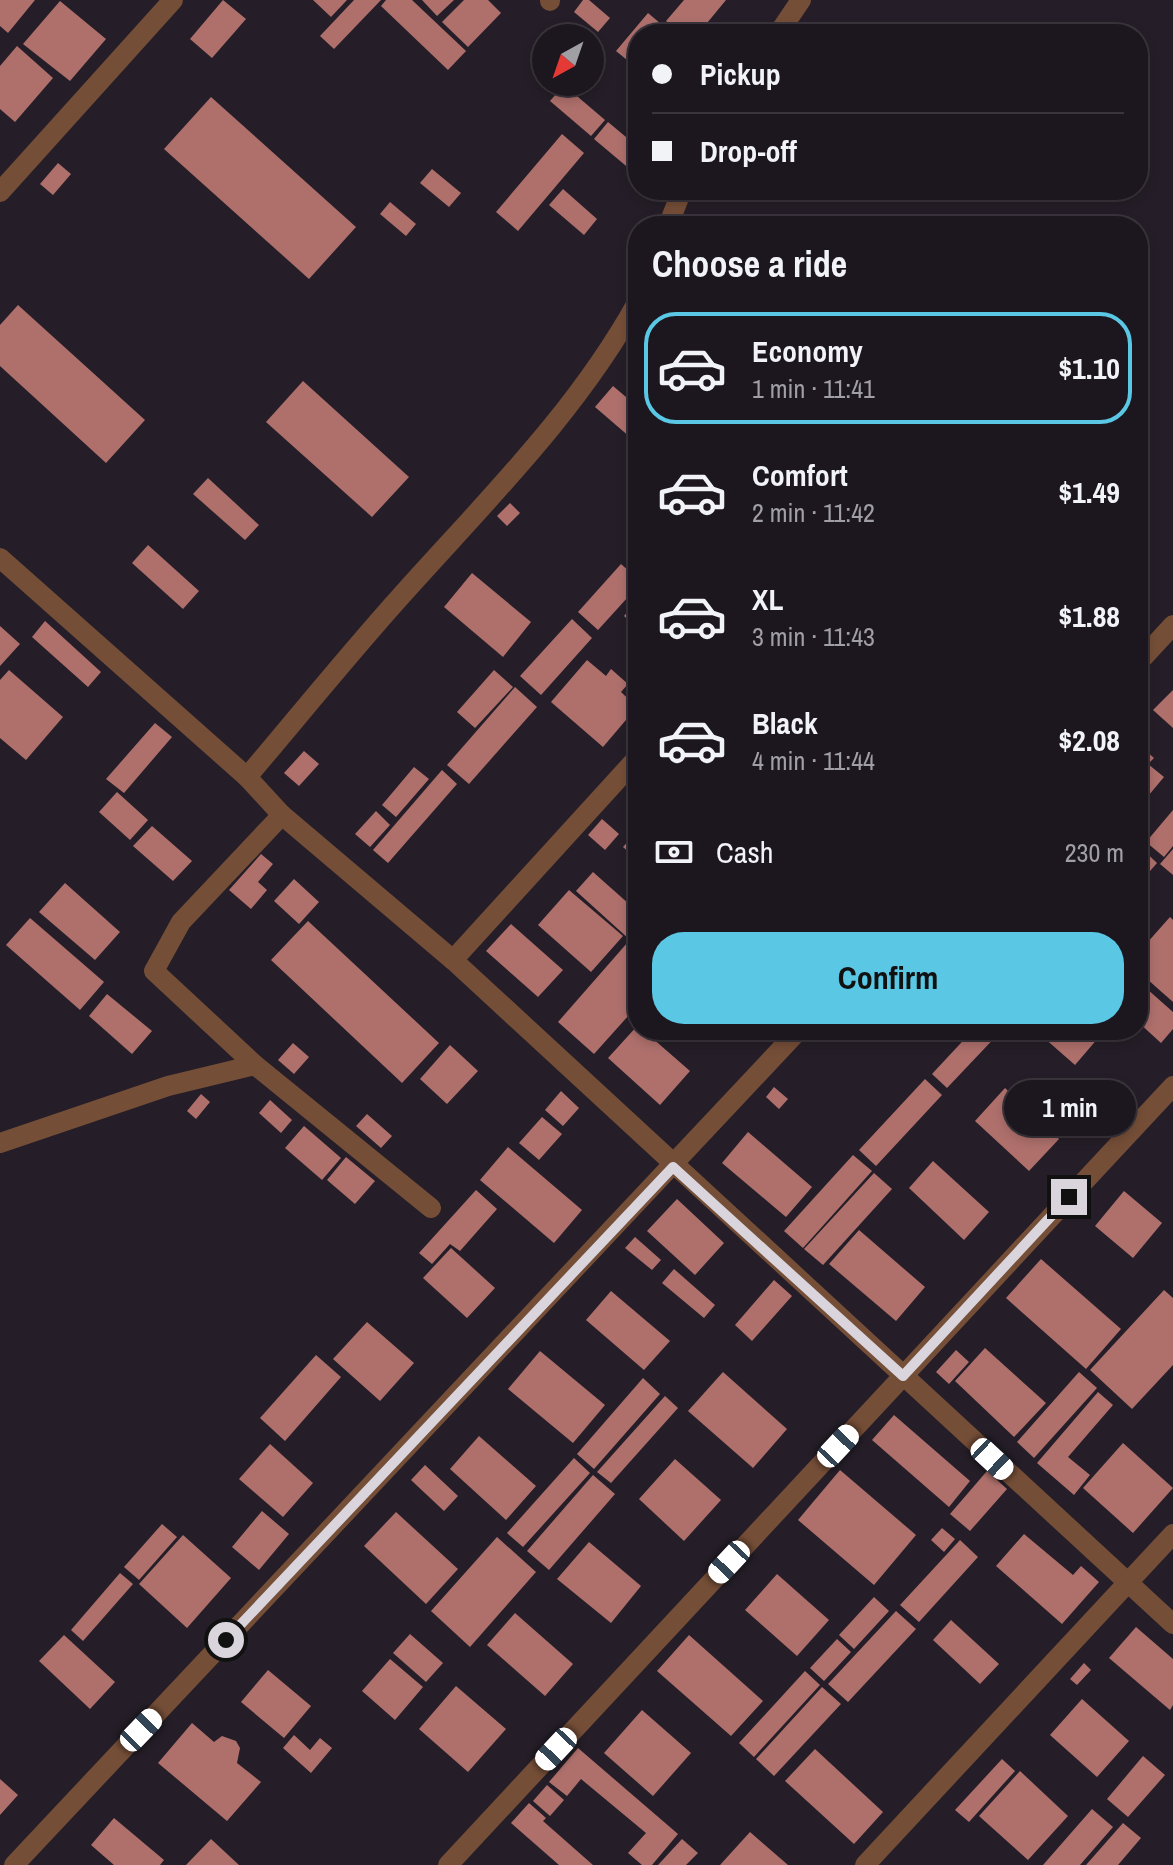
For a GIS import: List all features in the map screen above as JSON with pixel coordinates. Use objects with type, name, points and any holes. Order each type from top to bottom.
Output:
[{"type":"street","points":[[0,192],[173,0]]},
{"type":"street","points":[[785,24],[801,0]]},
{"type":"street","points":[[247,777],[401,596],[503,485],[613,346],[628,319]]},
{"type":"street","points":[[0,558],[247,777],[282,815],[453,960],[673,1167],[1173,1624]]},
{"type":"street","points":[[1148,652],[1173,625]]},
{"type":"street","points":[[453,960],[628,768]]},
{"type":"street","points":[[282,815],[181,922],[154,971],[255,1065],[431,1208]]},
{"type":"street","points":[[14,1865],[790,1040]]},
{"type":"street","points":[[0,1143],[168,1086],[255,1065]]},
{"type":"street","points":[[448,1865],[1173,1086]]},
{"type":"street","points":[[865,1865],[1173,1534]]},
{"type":"building","points":[[0,0],[35,0],[8,33],[0,26]]},
{"type":"building","points":[[223,0],[246,19],[212,58],[190,39]]},
{"type":"building","points":[[313,0],[347,0],[331,17]]},
{"type":"building","points":[[354,0],[381,0],[334,49],[320,36]]},
{"type":"building","points":[[386,0],[412,0],[466,51],[448,70],[381,6]]},
{"type":"building","points":[[422,0],[454,0],[437,16]]},
{"type":"building","points":[[464,0],[488,0],[501,13],[468,47],[442,22]]},
{"type":"building","points":[[583,0],[589,0],[610,18],[604,25],[588,24],[574,12]]},
{"type":"building","points":[[684,0],[726,0],[706,24],[670,24],[666,21]]},
{"type":"building","points":[[60,1],[106,39],[70,81],[23,44]]},
{"type":"building","points":[[648,13],[661,24],[639,24]]},
{"type":"building","points":[[628,37],[628,61],[616,51]]},
{"type":"building","points":[[17,46],[53,78],[15,122],[0,109],[0,66]]},
{"type":"building","points":[[554,96],[577,96],[605,120],[591,136],[550,101]]},
{"type":"building","points":[[211,97],[356,227],[309,279],[164,149]]},
{"type":"building","points":[[608,122],[628,139],[628,168],[594,139]]},
{"type":"building","points":[[562,134],[584,153],[518,231],[496,212]]},
{"type":"building","points":[[58,163],[71,174],[53,195],[40,184]]},
{"type":"building","points":[[432,169],[461,193],[449,207],[420,183]]},
{"type":"building","points":[[563,189],[597,219],[584,235],[549,205]]},
{"type":"building","points":[[390,202],[416,224],[406,236],[380,214]]},
{"type":"building","points":[[18,305],[145,420],[106,463],[0,366],[0,325]]},
{"type":"building","points":[[303,381],[409,477],[372,517],[266,422]]},
{"type":"building","points":[[613,386],[628,399],[628,435],[595,407]]},
{"type":"building","points":[[208,478],[259,525],[245,540],[193,494]]},
{"type":"building","points":[[510,503],[520,513],[507,526],[497,516]]},
{"type":"building","points":[[148,545],[199,591],[183,609],[132,563]]},
{"type":"building","points":[[621,564],[628,570],[628,597],[598,630],[578,612]]},
{"type":"building","points":[[472,573],[531,622],[503,657],[444,607]]},
{"type":"building","points":[[572,619],[592,638],[541,695],[520,676]]},
{"type":"building","points":[[45,621],[101,672],[88,687],[32,637]]},
{"type":"building","points":[[0,626],[20,644],[0,666]]},
{"type":"building","points":[[587,660],[606,676],[611,669],[628,684],[621,692],[628,699],[628,718],[603,747],[551,702]]},
{"type":"building","points":[[9,670],[63,717],[26,760],[0,738],[0,680]]},
{"type":"building","points":[[494,670],[513,687],[475,728],[457,712]]},
{"type":"building","points":[[515,687],[537,707],[469,784],[447,765]]},
{"type":"building","points":[[1173,690],[1173,728],[1153,710]]},
{"type":"building","points":[[155,723],[172,737],[124,793],[106,779]]},
{"type":"building","points":[[304,751],[319,764],[299,786],[284,773]]},
{"type":"building","points":[[1148,764],[1164,777],[1148,796]]},
{"type":"building","points":[[414,767],[429,779],[396,817],[382,805]]},
{"type":"building","points":[[442,770],[457,784],[388,863],[373,850]]},
{"type":"building","points":[[117,792],[148,820],[130,840],[99,812]]},
{"type":"building","points":[[1173,810],[1173,846],[1164,857],[1148,844],[1148,840]]},
{"type":"building","points":[[376,811],[390,825],[370,847],[355,834]]},
{"type":"building","points":[[602,819],[619,834],[605,850],[588,835]]},
{"type":"building","points":[[152,826],[192,861],[173,881],[133,846]]},
{"type":"building","points":[[1173,849],[1173,875],[1160,864]]},
{"type":"building","points":[[261,854],[273,864],[258,882],[267,890],[251,909],[229,890]]},
{"type":"building","points":[[1148,854],[1157,863],[1148,873]]},
{"type":"building","points":[[593,872],[628,903],[628,938],[576,891]]},
{"type":"building","points":[[294,879],[319,902],[299,924],[274,901]]},
{"type":"building","points":[[65,883],[120,932],[95,960],[39,912]]},
{"type":"building","points":[[569,890],[623,936],[591,972],[538,925]]},
{"type":"building","points":[[1170,917],[1173,920],[1173,1002],[1148,980],[1148,942]]},
{"type":"building","points":[[30,918],[104,982],[80,1010],[6,945]]},
{"type":"building","points":[[308,921],[439,1043],[402,1083],[271,960]]},
{"type":"building","points":[[511,924],[563,970],[538,997],[486,951]]},
{"type":"building","points":[[628,942],[628,1016],[594,1054],[558,1022]]},
{"type":"building","points":[[1148,990],[1173,1012],[1173,1029],[1161,1043],[1148,1031]]},
{"type":"building","points":[[107,994],[152,1031],[132,1054],[89,1016]]},
{"type":"building","points":[[628,1036],[628,1040],[654,1040],[690,1071],[660,1105],[608,1058]]},
{"type":"building","points":[[964,1040],[993,1040],[947,1088],[932,1074]]},
{"type":"building","points":[[1046,1040],[1096,1040],[1075,1065]]},
{"type":"building","points":[[293,1043],[309,1057],[294,1074],[278,1060]]},
{"type":"building","points":[[450,1045],[478,1071],[447,1104],[420,1079]]},
{"type":"building","points":[[925,1079],[942,1095],[876,1166],[859,1150]]},
{"type":"building","points":[[774,1087],[788,1099],[779,1109],[766,1097]]},
{"type":"building","points":[[1005,1088],[1059,1139],[1029,1171],[975,1121]]},
{"type":"building","points":[[561,1091],[579,1108],[563,1126],[545,1110]]},
{"type":"building","points":[[201,1094],[210,1102],[196,1119],[187,1111]]},
{"type":"building","points":[[270,1100],[292,1120],[281,1133],[259,1113]]},
{"type":"building","points":[[367,1114],[392,1136],[381,1148],[356,1126]]},
{"type":"building","points":[[542,1117],[562,1134],[539,1160],[519,1143]]},
{"type":"building","points":[[304,1126],[341,1158],[322,1180],[285,1148]]},
{"type":"building","points":[[748,1132],[812,1187],[786,1217],[722,1163]]},
{"type":"building","points":[[508,1147],[582,1210],[554,1243],[480,1180]]},
{"type":"building","points":[[853,1155],[872,1171],[803,1248],[784,1231]]},
{"type":"building","points":[[346,1157],[375,1181],[355,1204],[327,1180]]},
{"type":"building","points":[[933,1161],[989,1212],[964,1240],[909,1188]]},
{"type":"building","points":[[874,1173],[892,1189],[823,1265],[804,1249]]},
{"type":"building","points":[[476,1190],[497,1209],[460,1251],[450,1244],[432,1264],[419,1253]]},
{"type":"building","points":[[1124,1191],[1162,1223],[1133,1258],[1095,1226]]},
{"type":"building","points":[[677,1199],[724,1243],[695,1275],[647,1231]]},
{"type":"building","points":[[859,1230],[925,1287],[896,1321],[829,1264]]},
{"type":"building","points":[[635,1237],[661,1260],[652,1270],[625,1248]]},
{"type":"building","points":[[451,1248],[495,1288],[467,1318],[423,1278]]},
{"type":"building","points":[[1041,1259],[1121,1329],[1086,1369],[1006,1298]]},
{"type":"building","points":[[674,1269],[715,1305],[704,1318],[662,1283]]},
{"type":"building","points":[[774,1280],[792,1296],[752,1341],[735,1325]]},
{"type":"building","points":[[1164,1290],[1173,1298],[1173,1365],[1132,1409],[1090,1370]]},
{"type":"building","points":[[611,1291],[670,1341],[644,1370],[586,1320]]},
{"type":"building","points":[[367,1322],[414,1363],[380,1401],[333,1359]]},
{"type":"building","points":[[985,1348],[1046,1403],[1014,1437],[955,1381]]},
{"type":"building","points":[[956,1350],[969,1362],[949,1384],[936,1372]]},
{"type":"building","points":[[540,1351],[605,1405],[573,1443],[508,1389]]},
{"type":"building","points":[[316,1355],[341,1377],[285,1441],[260,1418]]},
{"type":"building","points":[[723,1372],[787,1429],[753,1468],[688,1411]]},
{"type":"building","points":[[1079,1372],[1097,1388],[1034,1458],[1017,1442]]},
{"type":"building","points":[[643,1378],[660,1394],[594,1469],[577,1454]]},
{"type":"building","points":[[1098,1392],[1113,1405],[1068,1457],[1090,1475],[1074,1495],[1037,1463]]},
{"type":"building","points":[[665,1396],[678,1408],[611,1483],[597,1472]]},
{"type":"building","points":[[894,1415],[970,1481],[949,1507],[872,1440]]},
{"type":"building","points":[[479,1436],[536,1486],[506,1520],[450,1469]]},
{"type":"building","points":[[1123,1443],[1173,1488],[1133,1533],[1083,1488]]},
{"type":"building","points":[[270,1444],[313,1483],[283,1517],[239,1479]]},
{"type":"building","points":[[574,1458],[590,1473],[523,1547],[507,1533]]},
{"type":"building","points":[[675,1459],[721,1500],[684,1541],[639,1499]]},
{"type":"building","points":[[425,1465],[458,1496],[444,1511],[411,1480]]},
{"type":"building","points":[[840,1470],[916,1535],[874,1585],[798,1520]]},
{"type":"building","points":[[987,1471],[1007,1489],[970,1531],[950,1514]]},
{"type":"building","points":[[593,1475],[615,1494],[549,1570],[527,1551]]},
{"type":"building","points":[[262,1511],[289,1534],[259,1570],[232,1547]]},
{"type":"building","points":[[396,1512],[458,1569],[426,1604],[364,1546]]},
{"type":"building","points":[[162,1524],[177,1537],[139,1580],[124,1567]]},
{"type":"building","points":[[942,1528],[955,1539],[944,1552],[931,1540]]},
{"type":"building","points":[[1024,1534],[1073,1575],[1081,1566],[1099,1582],[1062,1624],[996,1566]]},
{"type":"building","points":[[183,1535],[231,1578],[187,1628],[139,1584]]},
{"type":"building","points":[[497,1537],[536,1572],[470,1647],[431,1611]]},
{"type":"building","points":[[960,1540],[978,1557],[919,1622],[900,1605]]},
{"type":"building","points":[[589,1542],[641,1586],[611,1623],[557,1579]]},
{"type":"building","points":[[120,1573],[133,1584],[83,1641],[71,1630]]},
{"type":"building","points":[[777,1574],[829,1620],[797,1656],[745,1610]]},
{"type":"building","points":[[874,1597],[889,1611],[854,1649],[839,1635]]},
{"type":"building","points":[[896,1611],[916,1629],[848,1702],[828,1684]]},
{"type":"building","points":[[515,1613],[573,1664],[545,1696],[487,1645]]},
{"type":"building","points":[[951,1620],[999,1664],[980,1684],[933,1640]]},
{"type":"building","points":[[1136,1627],[1173,1659],[1173,1705],[1170,1710],[1109,1658]]},
{"type":"building","points":[[410,1634],[443,1663],[426,1682],[393,1653]]},
{"type":"building","points":[[64,1635],[115,1682],[90,1709],[39,1661]]},
{"type":"building","points":[[689,1635],[763,1701],[731,1736],[657,1671]]},
{"type":"building","points":[[837,1639],[851,1652],[824,1681],[810,1668]]},
{"type":"building","points":[[390,1659],[423,1687],[395,1720],[362,1691]]},
{"type":"building","points":[[1084,1663],[1091,1670],[1077,1685],[1070,1679]]},
{"type":"building","points":[[268,1670],[311,1706],[284,1738],[241,1702]]},
{"type":"building","points":[[805,1671],[820,1685],[754,1757],[739,1743]]},
{"type":"building","points":[[456,1686],[506,1729],[468,1772],[419,1729]]},
{"type":"building","points":[[822,1687],[841,1704],[774,1776],[756,1759]]},
{"type":"building","points":[[1082,1699],[1129,1741],[1097,1777],[1050,1735]]},
{"type":"building","points":[[642,1710],[691,1753],[653,1796],[604,1753]]},
{"type":"building","points":[[192,1723],[214,1742],[222,1736],[236,1741],[240,1748],[237,1763],[261,1782],[227,1821],[158,1763]]},
{"type":"building","points":[[294,1735],[310,1750],[320,1738],[332,1748],[311,1773],[283,1748]]},
{"type":"building","points":[[578,1748],[678,1834],[652,1865],[642,1865],[628,1853],[646,1833],[581,1779],[567,1796],[549,1782]]},
{"type":"building","points":[[815,1749],[883,1812],[854,1844],[785,1781]]},
{"type":"building","points":[[1143,1756],[1165,1775],[1128,1817],[1107,1799]]},
{"type":"building","points":[[1002,1759],[1015,1771],[969,1822],[955,1810]]},
{"type":"building","points":[[1020,1771],[1068,1816],[1028,1860],[979,1816]]},
{"type":"building","points":[[0,1779],[18,1795],[0,1815]]},
{"type":"building","points":[[547,1785],[564,1800],[550,1816],[533,1801]]},
{"type":"building","points":[[529,1803],[546,1818],[543,1821],[593,1865],[559,1865],[511,1823]]},
{"type":"building","points":[[1092,1809],[1113,1827],[1080,1865],[1043,1865]]},
{"type":"building","points":[[114,1818],[164,1860],[160,1865],[114,1865],[91,1845]]},
{"type":"building","points":[[1123,1823],[1141,1838],[1118,1865],[1086,1865]]},
{"type":"building","points":[[750,1832],[788,1865],[720,1865]]},
{"type":"building","points":[[211,1839],[239,1865],[186,1865]]},
{"type":"building","points":[[682,1839],[698,1853],[686,1865],[658,1865]]},
{"type":"route","points":[[226,1640],[673,1167],[903,1376],[1069,1197]]}]
